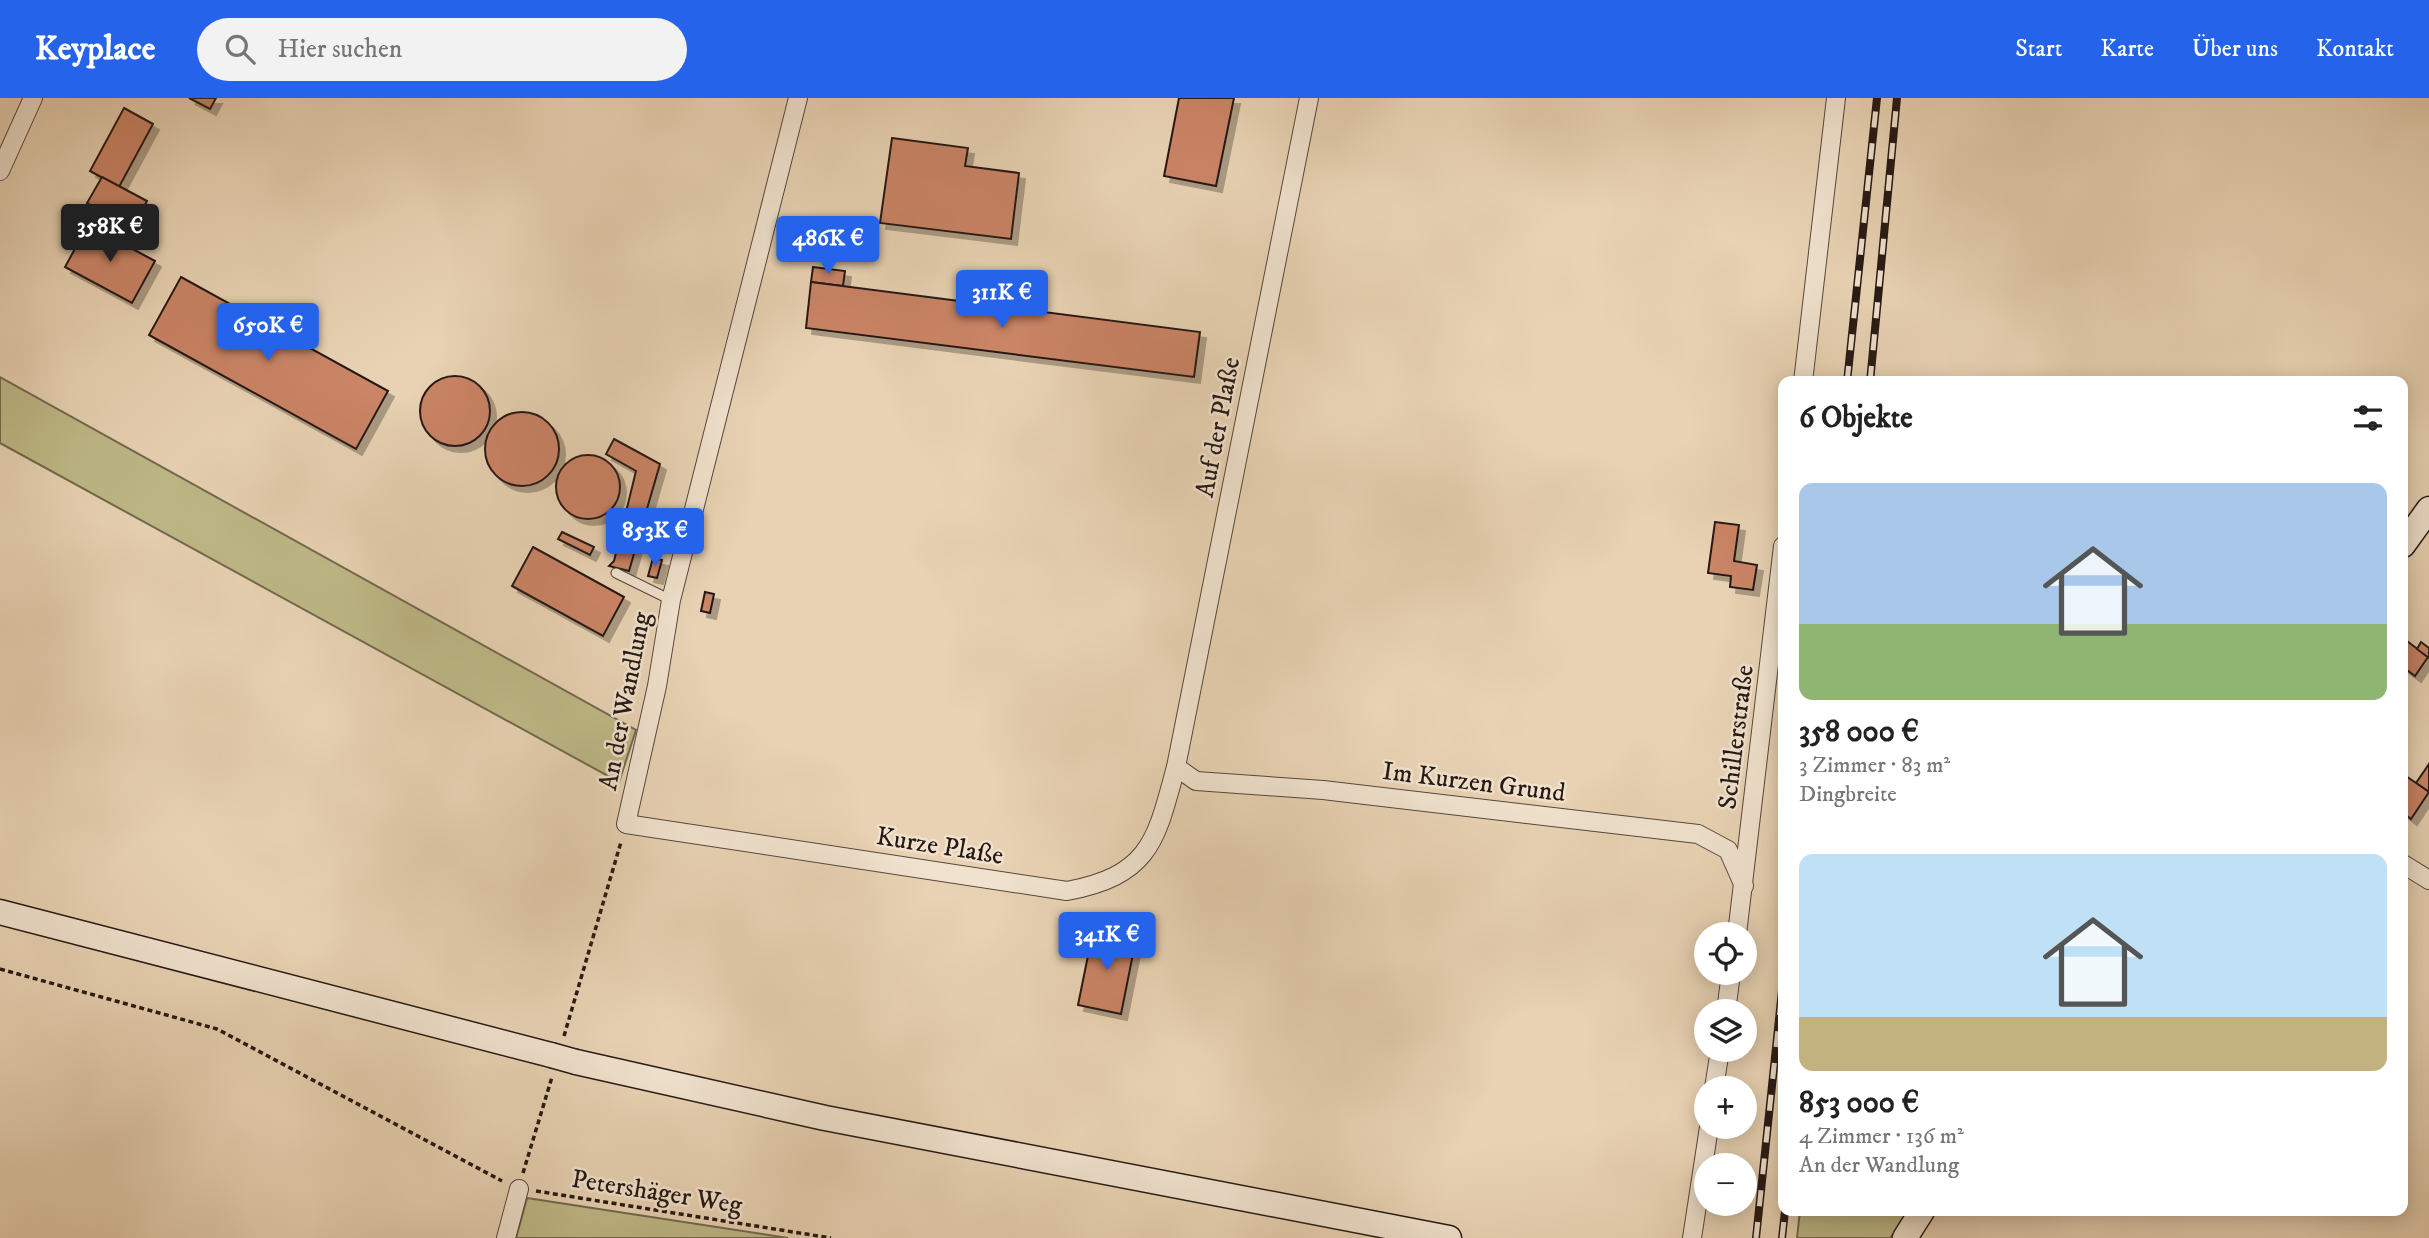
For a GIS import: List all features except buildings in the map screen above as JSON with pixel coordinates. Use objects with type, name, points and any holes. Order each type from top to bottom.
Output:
[{"type":"main road","points":[[2408,538],[2429,509]]},
{"type":"main road","points":[[0,912],[560,1059],[825,1118],[1450,1238]]},
{"type":"main road","points":[[1905,1238],[1919,1216]]},
{"type":"street","points":[[0,171],[33,98]]},
{"type":"street","name":"An der Wandlung","points":[[626,824],[657,686],[671,600],[798,98]]},
{"type":"street","name":"Auf der Plaße","points":[[1176,766],[1309,98]]},
{"type":"street","points":[[1804,376],[1836,98]]},
{"type":"street","name":"Schillerstraße","points":[[1739,922],[1778,590]]},
{"type":"street","name":"Kurze Plaße","points":[[626,824],[1067,891],[1094,886],[1122,874],[1140,858],[1158,832],[1176,766]]},
{"type":"street","name":"Im Kurzen Grund","points":[[1176,766],[1196,781],[1323,790],[1698,834],[1728,850],[1744,886]]},
{"type":"street","points":[[2408,867],[2429,880]]},
{"type":"street","points":[[1692,1238],[1707,1139]]},
{"type":"street","points":[[506,1238],[519,1189]]},
{"type":"lane","points":[[616,573],[671,600]]},
{"type":"path","name":"An der Wandlung","points":[[519,1189],[560,1059],[626,824]]},
{"type":"path","name":"Petershäger Weg","points":[[0,969],[217,1029],[519,1189],[831,1238]]},
{"type":"shaded area","points":[[0,377],[636,730],[619,782],[0,443]]},
{"type":"shaded area","points":[[527,1198],[788,1238],[516,1238]]},
{"type":"shaded area","points":[[1799,1216],[1906,1216],[1890,1238],[1797,1238]]},
{"type":"railway","points":[[1848,376],[1877,98]]},
{"type":"railway","points":[[1871,376],[1897,98]]},
{"type":"railway","points":[[1756,1238],[1778,1029]]},
{"type":"railway","points":[[1782,1238],[1784,1216]]}]
